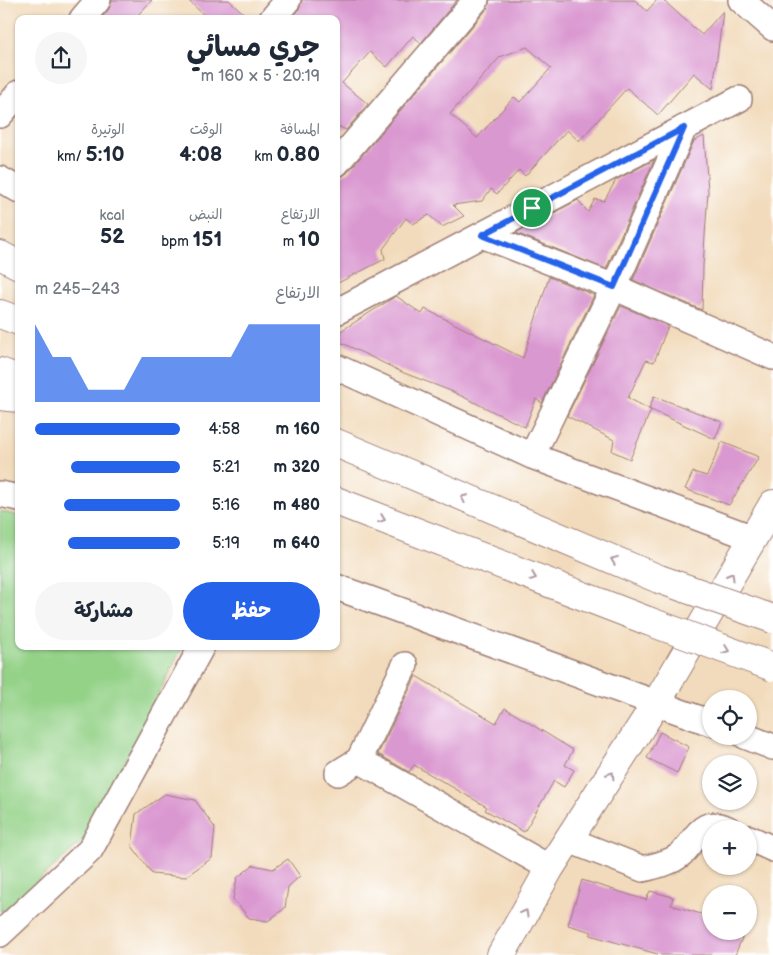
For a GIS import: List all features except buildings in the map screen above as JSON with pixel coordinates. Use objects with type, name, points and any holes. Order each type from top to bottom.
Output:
[{"type":"main road","points":[[0,255],[15,263]]},
{"type":"main road","points":[[0,314],[15,320]]},
{"type":"main road","points":[[0,372],[15,378]]},
{"type":"main road","points":[[0,396],[15,398]]},
{"type":"main road","points":[[340,445],[659,579],[773,619]]},
{"type":"main road","points":[[340,503],[773,667]]},
{"type":"main road","points":[[501,955],[550,868],[657,702],[773,504]]},
{"type":"street","points":[[85,15],[98,0]]},
{"type":"street","points":[[275,15],[288,0]]},
{"type":"street","points":[[340,159],[476,0]]},
{"type":"street","points":[[742,0],[772,26]]},
{"type":"street","points":[[768,0],[772,26]]},
{"type":"street","points":[[0,115],[15,98]]},
{"type":"street","points":[[340,310],[740,99]]},
{"type":"street","points":[[532,456],[614,287],[684,128]]},
{"type":"street","points":[[0,179],[15,188]]},
{"type":"street","points":[[482,235],[614,287],[773,357]]},
{"type":"street","points":[[340,369],[532,456],[753,538]]},
{"type":"street","points":[[0,494],[15,497]]},
{"type":"street","points":[[340,588],[702,720]]},
{"type":"street","points":[[0,934],[90,850],[200,650]]},
{"type":"street","points":[[338,773],[359,760],[405,665]]},
{"type":"street","points":[[757,741],[773,747]]},
{"type":"street","points":[[359,760],[550,868]]},
{"type":"street","points":[[569,840],[643,870],[678,857],[702,828]]},
{"type":"street","points":[[757,842],[773,849]]},
{"type":"green space","points":[[0,511],[15,515],[15,650],[181,650],[86,838],[4,911],[0,911]]},
{"type":"route","points":[[684,128],[614,287],[482,235],[532,208],[684,128]]}]
